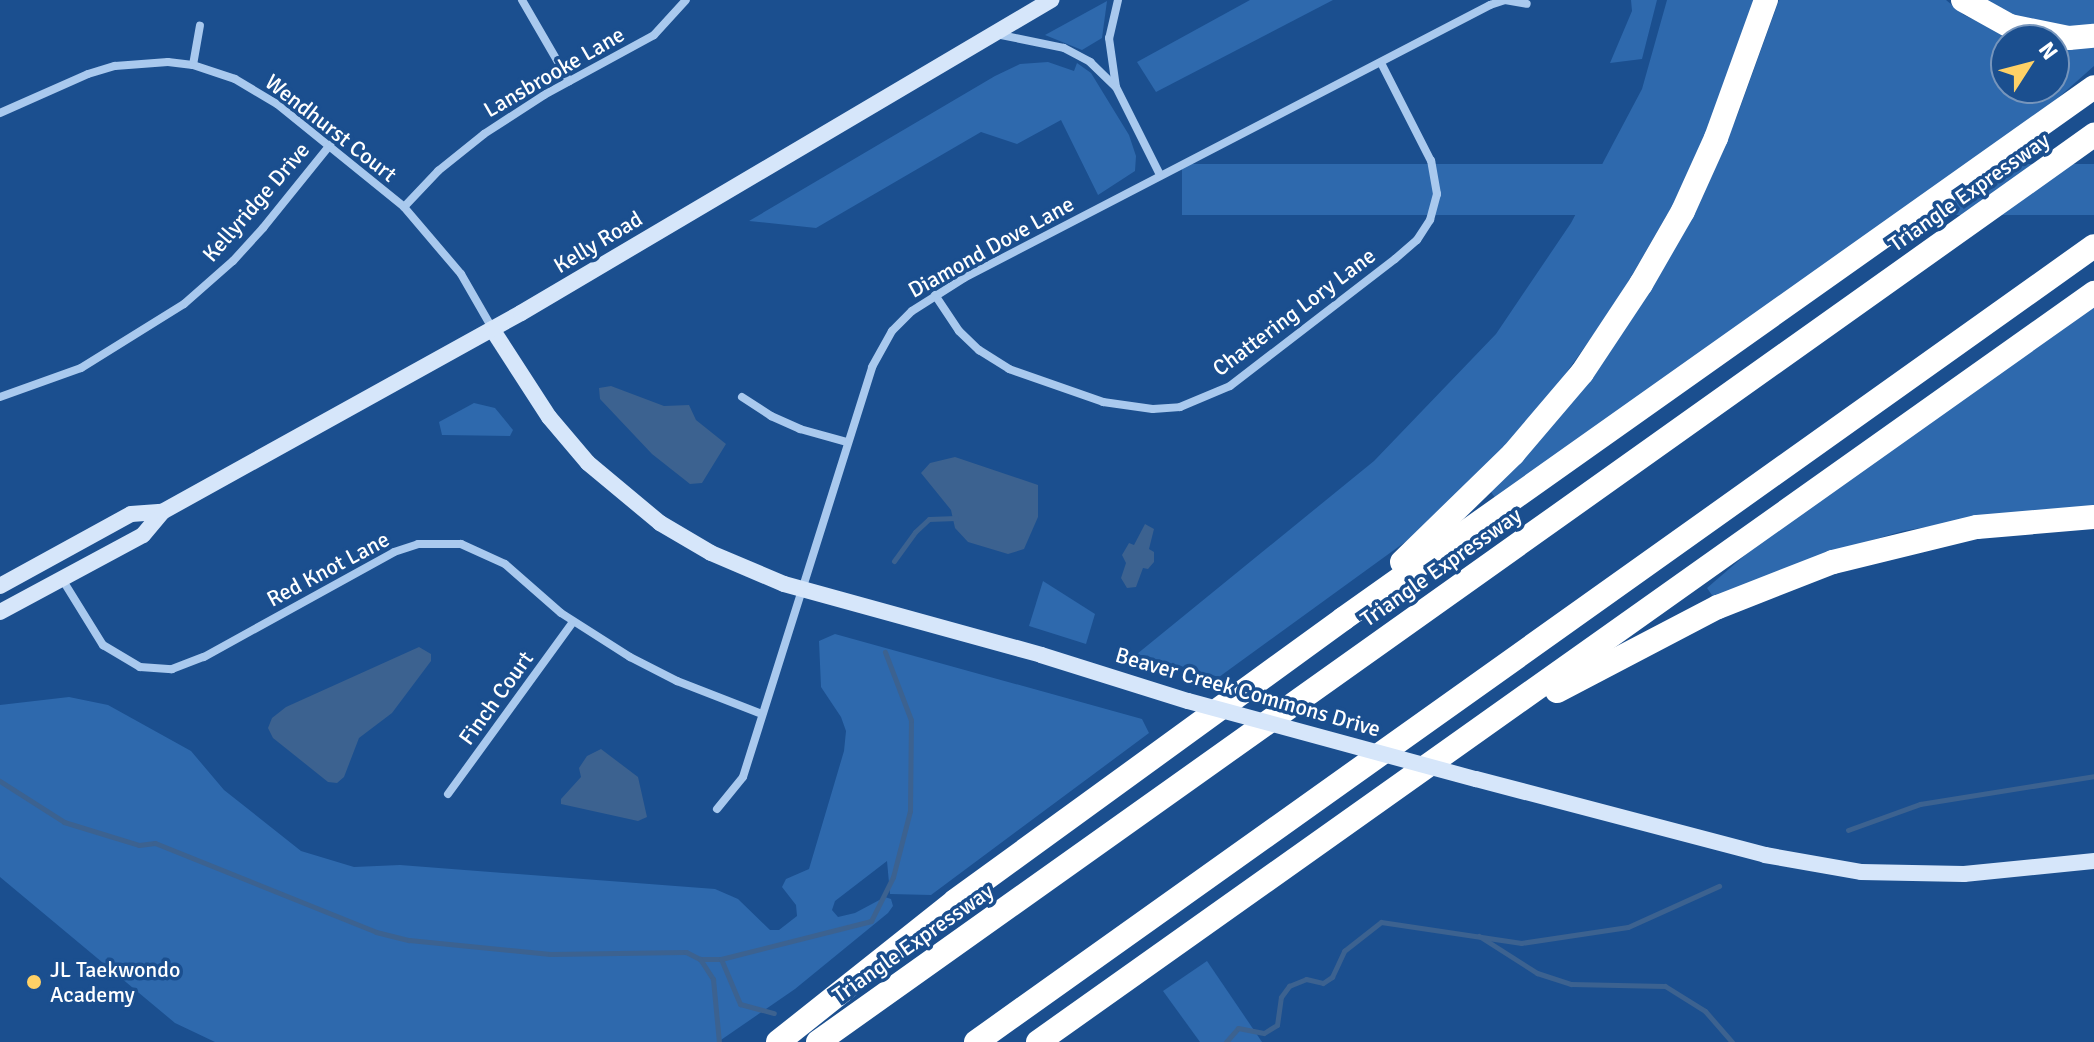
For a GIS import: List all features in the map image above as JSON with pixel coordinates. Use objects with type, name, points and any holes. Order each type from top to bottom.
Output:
[{"type":"highway","points":[[1343,619],[1513,454],[1582,373],[1641,284],[1683,211],[1716,138],[1766,0]]},
{"type":"highway","points":[[1963,0],[2010,26],[2069,38],[2094,36]]},
{"type":"highway","points":[[778,1042],[955,901],[1343,619],[2094,87]]},
{"type":"highway","name":"Triangle Expressway","points":[[818,1042],[2094,135]]},
{"type":"highway","points":[[976,1042],[2094,246]]},
{"type":"highway","points":[[1038,1042],[1494,722],[2094,293]]},
{"type":"highway","points":[[1494,722],[1718,607],[1833,562],[1977,527],[2094,517]]},
{"type":"street","points":[[522,0],[569,81]]},
{"type":"street","name":"Lansbrooke Lane","points":[[404,207],[438,171],[484,134],[569,81],[654,35],[686,0]]},
{"type":"street","name":"Kelly Road","points":[[0,612],[143,535],[162,512],[492,329],[1051,0]]},
{"type":"street","points":[[1118,0],[1109,38],[1116,87],[1160,175]]},
{"type":"street","name":"Diamond Dove Lane","points":[[717,809],[743,777],[804,590],[847,442],[882,348],[912,311],[935,295],[1160,175],[1490,5],[1505,0],[1527,4]]},
{"type":"street","points":[[193,65],[200,26]]},
{"type":"street","points":[[994,33],[1064,48],[1090,62],[1116,87]]},
{"type":"street","name":"Wendhurst Court","points":[[0,113],[103,69],[146,63],[193,65],[256,91],[330,145],[404,207],[461,274],[492,329]]},
{"type":"street","name":"Chattering Lory Lane","points":[[935,295],[959,331],[979,350],[1009,369],[1103,402],[1153,409],[1180,407],[1230,386],[1395,259],[1417,240],[1430,220],[1437,194],[1431,161],[1381,63]]},
{"type":"street","name":"Kellyridge Drive","points":[[0,397],[81,368],[122,346],[184,304],[233,261],[330,145]]},
{"type":"street","name":"Beaver Creek Commons Drive","points":[[492,329],[529,388],[568,440],[633,504],[711,553],[804,590],[1041,655],[1188,701],[1765,855],[1861,872],[1964,874],[2094,861]]},
{"type":"street","points":[[742,397],[771,416],[847,442]]},
{"type":"street","name":"Kelly Road","points":[[0,586],[131,514],[162,512]]},
{"type":"street","name":"Red Knot Lane","points":[[62,579],[103,645],[128,663],[155,670],[190,663],[382,558],[418,544],[443,543],[478,549],[505,564],[573,622],[651,669],[762,714]]},
{"type":"street","name":"Finch Court","points":[[448,794],[573,622]]},
{"type":"shaded area","points":[[1250,0],[1333,0],[1156,92],[1137,62]]},
{"type":"shaded area","points":[[1631,0],[1657,0],[1642,59],[1610,63],[1632,11]]},
{"type":"shaded area","points":[[1667,0],[1755,0],[1709,127],[1676,199],[1616,303],[1559,383],[1490,463],[1423,529],[1219,677],[1137,654],[1374,461],[1496,334],[1571,223],[1642,89]]},
{"type":"shaded area","points":[[1779,0],[1946,0],[1964,15],[1990,27],[1990,104],[2051,104],[1496,499],[1491,492],[1704,192],[1737,116]]},
{"type":"shaded area","points":[[1981,0],[2094,0],[2094,26],[2043,24],[2001,12]]},
{"type":"shaded area","points":[[1107,1],[1102,38],[1082,50],[1045,35]]},
{"type":"shaded area","points":[[2070,46],[2094,47],[2094,66],[2070,87]]},
{"type":"shaded area","points":[[1048,62],[1074,71],[1077,63],[1091,73],[1129,135],[1136,156],[1135,171],[1098,195],[1061,120],[1017,144],[981,132],[816,228],[749,221],[995,76],[1020,64]]},
{"type":"shaded area","points":[[1182,164],[2094,164],[2094,215],[1182,215]]},
{"type":"shaded area","points":[[2094,306],[2094,508],[1973,519],[1903,531],[1828,553],[1714,598],[1707,588],[1751,550]]},
{"type":"shaded area","points":[[611,386],[664,406],[689,405],[696,420],[726,444],[702,483],[690,484],[652,454],[600,399],[599,388]]},
{"type":"shaded area","points":[[474,403],[495,408],[513,430],[510,436],[442,435],[439,422]]},
{"type":"shaded area","points":[[955,457],[1038,485],[1038,517],[1024,549],[1008,554],[968,542],[955,528],[951,510],[921,473],[930,463]]},
{"type":"shaded area","points":[[1145,524],[1154,529],[1149,549],[1154,552],[1154,562],[1148,569],[1143,568],[1136,587],[1127,588],[1121,578],[1126,563],[1122,555],[1129,543],[1134,545]]},
{"type":"shaded area","points":[[1043,581],[1095,614],[1086,644],[1029,626]]},
{"type":"shaded area","points":[[835,634],[1142,719],[1149,733],[931,895],[890,894],[887,861],[835,901],[832,910],[838,917],[855,913],[885,897],[891,899],[893,906],[888,913],[795,989],[718,1042],[215,1042],[175,1023],[0,877],[0,705],[69,697],[108,705],[191,751],[224,790],[301,851],[354,867],[400,865],[715,889],[738,899],[770,930],[779,930],[797,916],[796,905],[782,887],[786,879],[809,869],[844,751],[846,731],[841,717],[821,687],[819,641]]},
{"type":"shaded area","points":[[419,647],[431,654],[431,661],[392,713],[359,738],[344,777],[337,783],[328,782],[273,738],[268,728],[272,718],[286,707]]},
{"type":"shaded area","points":[[601,749],[638,777],[647,817],[638,821],[561,804],[561,799],[581,777],[579,768],[587,756]]},
{"type":"shaded area","points":[[1207,961],[1262,1042],[1200,1042],[1163,991]]},
{"type":"waterway","points":[[894,561],[915,532],[929,519],[956,518]]},
{"type":"waterway","points":[[721,959],[871,921],[893,877],[910,811],[911,720],[885,652]]},
{"type":"waterway","points":[[1848,830],[1920,804],[2094,776]]},
{"type":"waterway","points":[[0,781],[64,822],[139,845],[155,843],[376,932],[409,940],[550,954],[686,952],[700,959],[721,959],[740,1004],[774,1013]]},
{"type":"waterway","points":[[1226,1042],[1238,1028],[1264,1033],[1277,1025],[1281,997],[1289,986],[1306,979],[1323,983],[1332,977],[1344,951],[1381,922],[1521,943],[1628,927],[1719,886]]},
{"type":"waterway","points":[[1479,936],[1537,973],[1571,984],[1665,986],[1705,1011],[1732,1042]]},
{"type":"waterway","points":[[700,959],[713,979],[719,1042]]},
{"type":"place","name":"JL Taekwondo Academy","points":[[34,982]]}]
